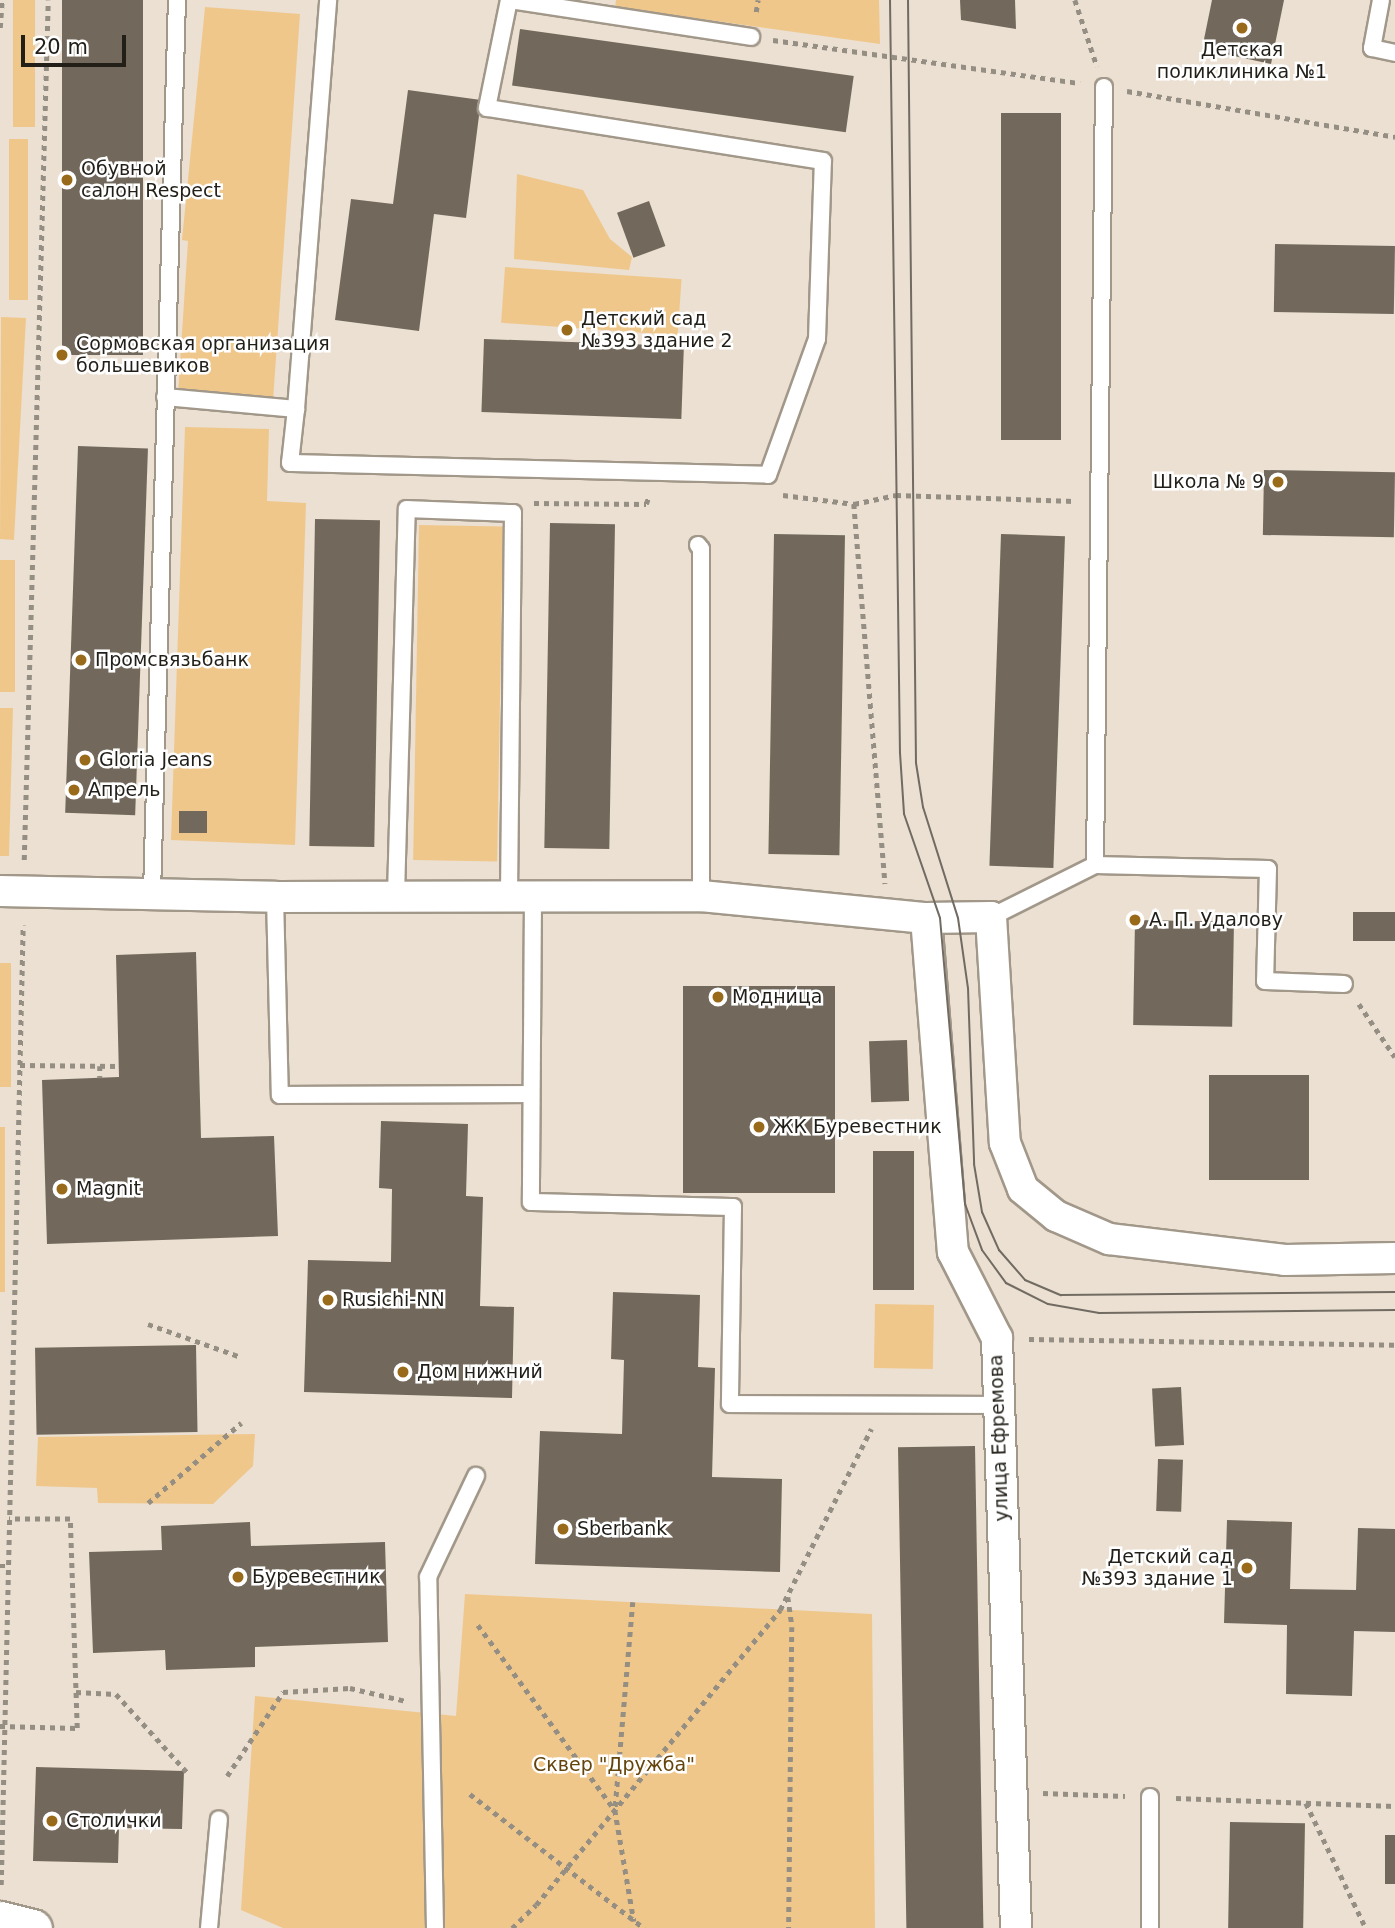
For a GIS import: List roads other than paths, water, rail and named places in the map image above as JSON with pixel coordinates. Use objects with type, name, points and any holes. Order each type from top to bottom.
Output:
[{"type":"street","points":[[12,891],[275,897],[701,896],[926,918],[991,917],[1005,1143],[1023,1189],[1056,1216],[1109,1239],[1285,1260],[1395,1258]]},
{"type":"street","name":"улица Ефремова","points":[[926,918],[953,1252],[997,1338],[1016,1928]]},
{"type":"street","points":[[0,1920],[33,1928]]},
{"type":"lane","points":[[152,894],[177,0]]},
{"type":"lane","points":[[327,0],[290,463],[768,475],[817,339],[823,161],[487,108],[509,0],[595,6],[751,37]]},
{"type":"lane","points":[[1381,0],[1372,48],[1395,53]]},
{"type":"lane","points":[[1095,865],[1104,87]]},
{"type":"lane","points":[[165,397],[296,409]]},
{"type":"lane","points":[[396,895],[407,509],[513,513],[521,896],[531,1094],[531,1202],[733,1207],[730,1405],[998,1405]]},
{"type":"lane","points":[[698,545],[701,549],[701,896]]},
{"type":"lane","points":[[991,917],[1095,865],[1268,869],[1265,981],[1344,984]]},
{"type":"lane","points":[[275,897],[280,1095],[531,1094]]},
{"type":"lane","points":[[435,1928],[428,1577],[476,1475]]},
{"type":"lane","points":[[1150,1797],[1150,1928]]},
{"type":"lane","points":[[209,1928],[219,1819]]},
{"type":"tram line","points":[[890,0],[900,753],[904,814],[940,918],[965,1204],[982,1250],[1006,1283],[1048,1304],[1099,1313],[1395,1310]]},
{"type":"tram line","points":[[908,0],[916,763],[923,807],[958,918],[968,988],[974,1164],[982,1212],[999,1250],[1025,1280],[1061,1295],[1395,1292]]},
{"type":"place","name":"Детская поликлиника №1","points":[[1242,28]]},
{"type":"place","name":"Обувной салон Respect","points":[[67,180]]},
{"type":"place","name":"Детский сад №393 здание 2","points":[[567,330]]},
{"type":"place","name":"Сормовская организация большевиков","points":[[62,355]]},
{"type":"place","name":"Школа № 9","points":[[1278,482]]},
{"type":"place","name":"Промсвязьбанк","points":[[81,660]]},
{"type":"place","name":"Gloria Jeans","points":[[85,760]]},
{"type":"place","name":"Апрель","points":[[74,790]]},
{"type":"place","name":"А. П. Удалову","points":[[1135,920]]},
{"type":"place","name":"Модница","points":[[718,997]]},
{"type":"place","name":"ЖК Буревестник","points":[[759,1127]]},
{"type":"place","name":"Magnit","points":[[62,1189]]},
{"type":"place","name":"Rusichi-NN","points":[[328,1300]]},
{"type":"place","name":"Дом нижний","points":[[403,1372]]},
{"type":"place","name":"Sberbank","points":[[563,1529]]},
{"type":"place","name":"Детский сад №393 здание 1","points":[[1247,1568]]},
{"type":"place","name":"Буревестник","points":[[238,1577]]},
{"type":"place","name":"Столички","points":[[52,1821]]},
{"type":"park label","name":"Сквер \"Дружба\"","points":[[614,1765]]}]
